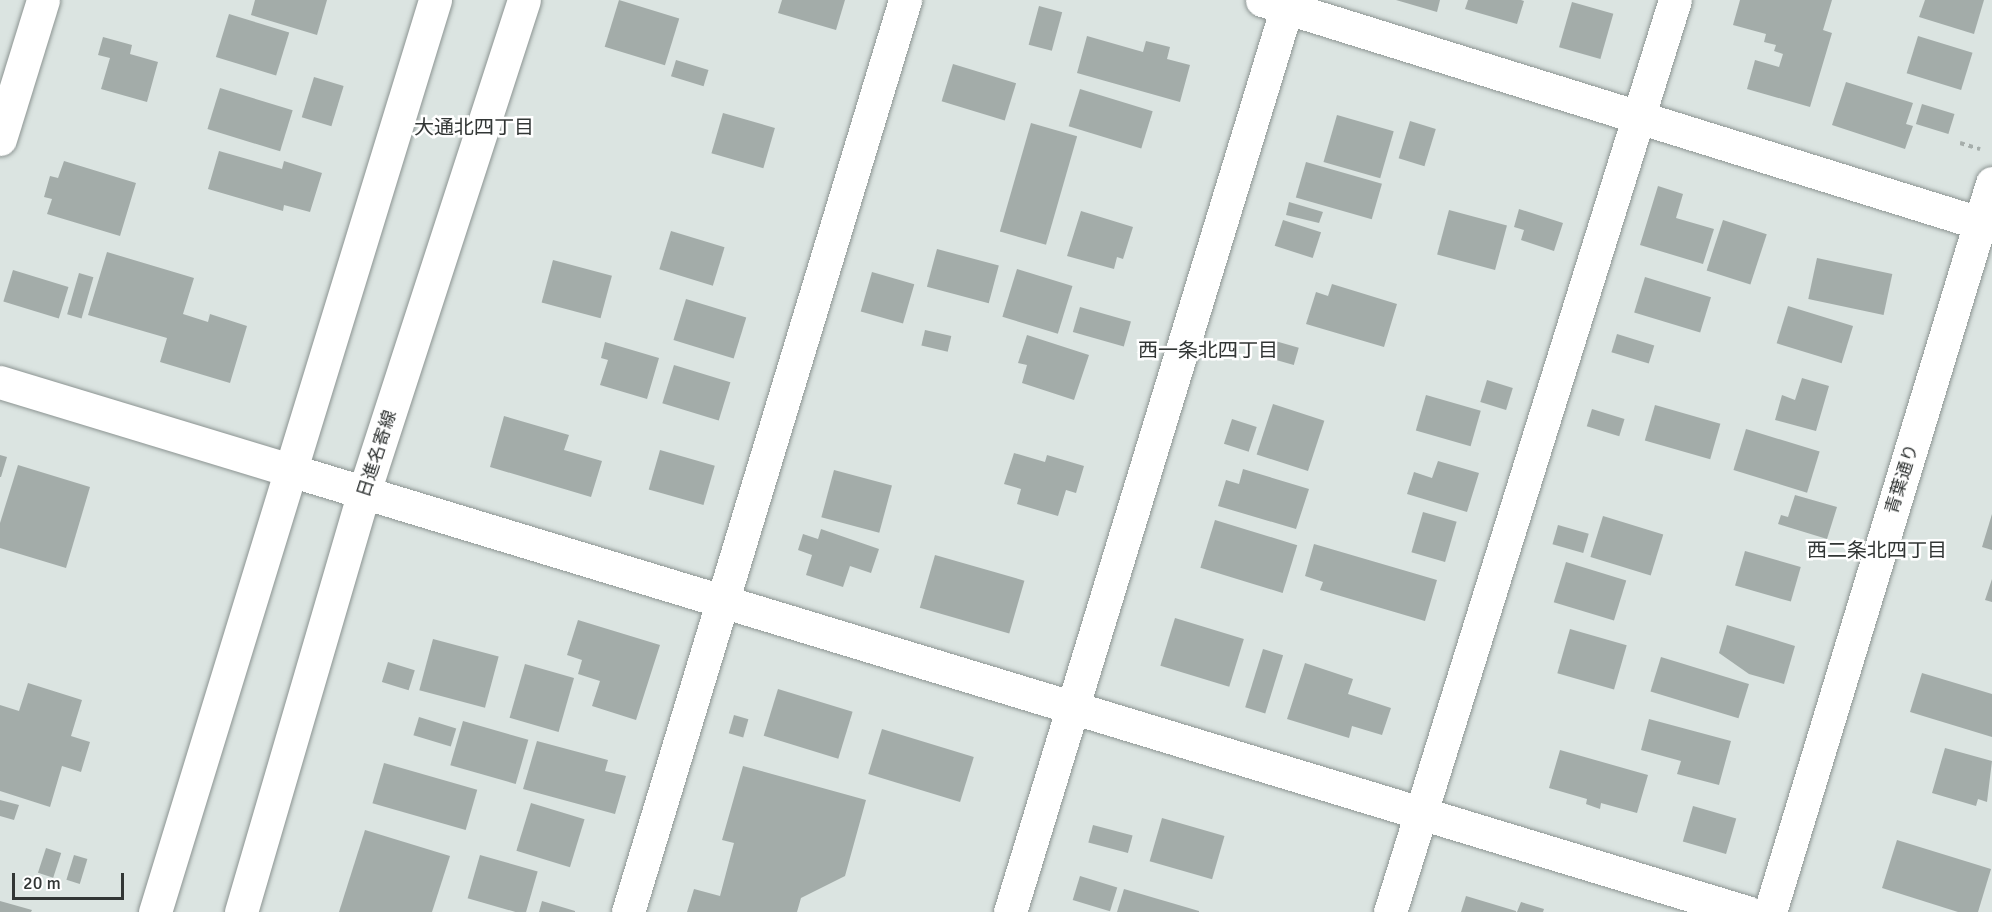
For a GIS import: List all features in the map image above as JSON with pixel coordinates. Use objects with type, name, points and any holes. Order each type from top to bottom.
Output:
[{"type":"street","points":[[0,139],[42,0]]},
{"type":"street","points":[[155,912],[435,0]]},
{"type":"street","name":"日進名寄線","points":[[241,912],[364,492],[524,0]]},
{"type":"street","points":[[628,912],[905,0]]},
{"type":"street","points":[[1390,912],[1675,0]]},
{"type":"street","points":[[1010,912],[1073,707],[1279,2],[1986,225]]},
{"type":"street","name":"青葉通り","points":[[1770,912],[1986,225],[1992,183]]},
{"type":"street","points":[[0,382],[1747,912]]},
{"type":"path","points":[[1960,143],[1992,152]]},
{"type":"building","points":[[255,0],[327,0],[317,35],[251,15]]},
{"type":"building","points":[[619,0],[679,18],[665,65],[605,47]]},
{"type":"building","points":[[782,0],[845,0],[836,30],[778,13]]},
{"type":"building","points":[[1396,0],[1440,0],[1437,12]]},
{"type":"building","points":[[1468,0],[1524,1],[1517,24],[1465,9]]},
{"type":"building","points":[[1740,0],[1832,0],[1823,30],[1832,33],[1810,107],[1747,89],[1755,60],[1779,67],[1783,54],[1774,51],[1776,45],[1764,42],[1766,34],[1733,25]]},
{"type":"building","points":[[1925,0],[1984,0],[1974,34],[1919,17]]},
{"type":"building","points":[[1572,2],[1613,14],[1600,59],[1559,47]]},
{"type":"building","points":[[1039,6],[1062,12],[1052,51],[1029,45]]},
{"type":"building","points":[[229,14],[289,32],[276,75],[216,57]]},
{"type":"building","points":[[1087,36],[1143,52],[1146,41],[1170,47],[1167,59],[1190,65],[1180,102],[1077,73]]},
{"type":"building","points":[[1918,36],[1973,53],[1961,90],[1907,73]]},
{"type":"building","points":[[103,37],[132,45],[130,54],[158,62],[147,102],[101,89],[110,58],[98,55]]},
{"type":"building","points":[[676,60],[709,70],[704,86],[671,76]]},
{"type":"building","points":[[953,64],[1016,83],[1005,121],[942,101]]},
{"type":"building","points":[[314,77],[344,86],[331,126],[302,117]]},
{"type":"building","points":[[1846,82],[1913,103],[1906,124],[1913,126],[1905,149],[1832,125]]},
{"type":"building","points":[[220,88],[293,110],[280,151],[207,129]]},
{"type":"building","points":[[1080,89],[1153,111],[1141,149],[1069,126]]},
{"type":"building","points":[[1922,104],[1955,114],[1948,134],[1916,124]]},
{"type":"building","points":[[723,113],[775,128],[763,168],[711,153]]},
{"type":"building","points":[[1337,115],[1394,131],[1380,178],[1323,162]]},
{"type":"building","points":[[1410,121],[1436,129],[1424,166],[1399,158]]},
{"type":"building","points":[[1031,123],[1077,136],[1046,245],[1000,232]]},
{"type":"building","points":[[219,151],[282,169],[284,161],[322,173],[310,212],[284,205],[283,211],[208,189]]},
{"type":"building","points":[[64,161],[136,183],[120,236],[47,214],[52,199],[44,197],[50,176],[58,178]]},
{"type":"building","points":[[1306,162],[1382,184],[1372,219],[1296,198]]},
{"type":"building","points":[[1658,186],[1683,194],[1676,218],[1714,229],[1703,264],[1640,245]]},
{"type":"building","points":[[1289,202],[1323,212],[1319,223],[1286,215]]},
{"type":"building","points":[[1519,209],[1563,223],[1554,251],[1521,240],[1524,230],[1514,227]]},
{"type":"building","points":[[1449,210],[1507,226],[1495,270],[1437,254]]},
{"type":"building","points":[[1081,211],[1133,227],[1123,259],[1117,257],[1114,269],[1067,256]]},
{"type":"building","points":[[1283,220],[1321,232],[1313,258],[1275,246]]},
{"type":"building","points":[[1723,220],[1767,234],[1750,285],[1707,270]]},
{"type":"building","points":[[671,231],[725,247],[713,286],[659,269]]},
{"type":"building","points":[[937,249],[999,266],[989,303],[927,287]]},
{"type":"building","points":[[107,252],[194,278],[183,314],[208,322],[210,314],[247,326],[230,383],[160,362],[167,338],[88,315]]},
{"type":"building","points":[[1817,258],[1892,274],[1884,315],[1808,299]]},
{"type":"building","points":[[553,260],[612,276],[601,318],[542,303]]},
{"type":"building","points":[[1017,269],[1072,286],[1058,334],[1002,317]]},
{"type":"building","points":[[13,270],[68,287],[59,319],[3,302]]},
{"type":"building","points":[[872,272],[914,284],[903,324],[861,311]]},
{"type":"building","points":[[79,273],[93,277],[82,318],[67,314]]},
{"type":"building","points":[[1645,277],[1711,297],[1700,333],[1634,312]]},
{"type":"building","points":[[1332,284],[1397,304],[1384,347],[1306,324],[1316,292],[1328,296]]},
{"type":"building","points":[[686,299],[746,317],[734,359],[673,340]]},
{"type":"building","points":[[1788,306],[1853,326],[1842,363],[1777,343]]},
{"type":"building","points":[[1080,307],[1131,322],[1124,347],[1073,332]]},
{"type":"building","points":[[925,330],[951,336],[948,352],[921,346]]},
{"type":"building","points":[[1617,334],[1654,345],[1649,364],[1611,352]]},
{"type":"building","points":[[1027,335],[1089,355],[1074,400],[1022,383],[1027,365],[1018,363]]},
{"type":"building","points":[[1268,339],[1299,348],[1294,365],[1263,356]]},
{"type":"building","points":[[605,342],[659,358],[647,399],[600,385],[608,360],[601,358]]},
{"type":"building","points":[[674,365],[730,382],[719,421],[662,403]]},
{"type":"building","points":[[1802,378],[1829,386],[1816,431],[1775,420],[1782,395],[1795,400]]},
{"type":"building","points":[[1487,380],[1513,388],[1506,410],[1480,402]]},
{"type":"building","points":[[1426,395],[1481,411],[1471,446],[1416,431]]},
{"type":"building","points":[[1273,404],[1324,421],[1308,471],[1257,454]]},
{"type":"building","points":[[1655,405],[1720,424],[1710,459],[1645,441]]},
{"type":"building","points":[[1592,409],[1625,419],[1619,436],[1587,426]]},
{"type":"building","points":[[504,416],[569,435],[564,450],[602,461],[591,497],[490,467]]},
{"type":"building","points":[[1232,419],[1257,427],[1249,452],[1224,444]]},
{"type":"building","points":[[1746,429],[1820,452],[1807,493],[1733,470]]},
{"type":"building","points":[[660,450],[715,466],[703,505],[649,489]]},
{"type":"building","points":[[1014,453],[1045,462],[1047,455],[1084,466],[1076,493],[1066,490],[1058,516],[1017,504],[1021,489],[1004,484]]},
{"type":"building","points":[[0,455],[7,457],[1,477],[0,477]]},
{"type":"building","points":[[1438,461],[1479,473],[1467,512],[1407,494],[1414,472],[1432,478]]},
{"type":"building","points":[[18,465],[90,487],[66,568],[0,548],[0,523]]},
{"type":"building","points":[[1243,469],[1309,489],[1296,529],[1218,506],[1226,480],[1239,484]]},
{"type":"building","points":[[834,470],[892,486],[879,533],[821,517]]},
{"type":"building","points":[[1795,495],[1837,507],[1827,539],[1778,524],[1781,515],[1788,517]]},
{"type":"building","points":[[1423,512],[1457,522],[1445,562],[1411,552]]},
{"type":"building","points":[[1992,514],[1992,550],[1982,547]]},
{"type":"building","points":[[1603,516],[1663,534],[1651,576],[1590,557]]},
{"type":"building","points":[[1215,520],[1297,545],[1283,593],[1200,568]]},
{"type":"building","points":[[1558,525],[1589,534],[1583,553],[1552,544]]},
{"type":"building","points":[[821,529],[879,549],[871,573],[850,566],[843,587],[806,575],[812,555],[798,550],[803,534],[818,539]]},
{"type":"building","points":[[1314,544],[1437,580],[1425,621],[1320,590],[1323,582],[1305,576]]},
{"type":"building","points":[[1745,551],[1801,567],[1791,602],[1735,586]]},
{"type":"building","points":[[935,555],[1024,581],[1009,634],[920,608]]},
{"type":"building","points":[[1566,562],[1626,580],[1614,621],[1554,602]]},
{"type":"building","points":[[1992,579],[1992,602],[1985,600]]},
{"type":"building","points":[[1175,618],[1244,639],[1229,687],[1160,666]]},
{"type":"building","points":[[578,620],[660,645],[636,720],[592,706],[600,681],[578,674],[582,660],[567,655]]},
{"type":"building","points":[[1727,625],[1795,646],[1784,684],[1749,674],[1719,653]]},
{"type":"building","points":[[1570,629],[1627,645],[1614,689],[1557,673]]},
{"type":"building","points":[[433,639],[499,657],[485,708],[419,690]]},
{"type":"building","points":[[1263,649],[1283,655],[1265,713],[1245,707]]},
{"type":"building","points":[[1661,657],[1749,684],[1738,718],[1650,691]]},
{"type":"building","points":[[388,662],[415,670],[409,690],[382,682]]},
{"type":"building","points":[[1305,663],[1353,679],[1348,694],[1391,708],[1382,735],[1352,726],[1349,738],[1287,719]]},
{"type":"building","points":[[525,664],[574,678],[559,732],[510,718]]},
{"type":"building","points":[[1922,673],[1992,694],[1992,737],[1910,712]]},
{"type":"building","points":[[28,683],[82,700],[71,736],[90,742],[81,772],[62,766],[50,807],[0,791],[0,705],[19,711]]},
{"type":"building","points":[[778,689],[853,712],[838,759],[764,736]]},
{"type":"building","points":[[734,715],[748,719],[743,737],[729,733]]},
{"type":"building","points":[[419,717],[456,728],[451,747],[413,735]]},
{"type":"building","points":[[1649,719],[1731,741],[1719,785],[1677,774],[1681,761],[1641,750]]},
{"type":"building","points":[[463,721],[528,740],[516,784],[450,765]]},
{"type":"building","points":[[882,729],[974,757],[960,802],[868,774]]},
{"type":"building","points":[[537,741],[608,760],[605,771],[626,776],[615,814],[523,789]]},
{"type":"building","points":[[1945,748],[1992,761],[1987,802],[1978,799],[1976,806],[1932,793]]},
{"type":"building","points":[[1560,750],[1648,775],[1637,813],[1601,803],[1600,809],[1586,804],[1587,799],[1549,788]]},
{"type":"building","points":[[384,763],[477,790],[466,830],[372,803]]},
{"type":"building","points":[[743,766],[866,800],[845,876],[801,898],[797,912],[687,912],[694,889],[720,896],[734,843],[722,840]]},
{"type":"building","points":[[0,800],[19,805],[14,820],[0,816]]},
{"type":"building","points":[[531,803],[585,819],[570,867],[516,851]]},
{"type":"building","points":[[1693,806],[1736,818],[1726,854],[1683,842]]},
{"type":"building","points":[[1162,818],[1224,836],[1212,879],[1150,861]]},
{"type":"building","points":[[1093,825],[1133,836],[1128,853],[1088,842]]},
{"type":"building","points":[[365,830],[450,856],[432,912],[339,912]]},
{"type":"building","points":[[1897,840],[1991,869],[1978,912],[1958,912],[1882,888]]},
{"type":"building","points":[[46,848],[61,853],[53,878],[38,873]]},
{"type":"building","points":[[74,855],[87,859],[80,884],[66,880]]},
{"type":"building","points":[[480,855],[538,872],[526,912],[516,912],[468,898]]},
{"type":"building","points":[[1080,876],[1117,887],[1110,911],[1073,900]]},
{"type":"building","points":[[1124,889],[1199,911],[1199,912],[1117,912]]},
{"type":"building","points":[[1466,896],[1516,911],[1516,912],[1461,912]]},
{"type":"building","points":[[0,901],[32,910],[31,912],[0,912]]},
{"type":"building","points":[[542,901],[575,911],[575,912],[539,912]]},
{"type":"building","points":[[1521,902],[1544,909],[1543,912],[1517,912]]},
{"type":"district","name":"大通北四丁目","points":[[474,127]]},
{"type":"district","name":"西一条北四丁目","points":[[1208,350]]},
{"type":"district","name":"西二条北四丁目","points":[[1877,550]]}]
